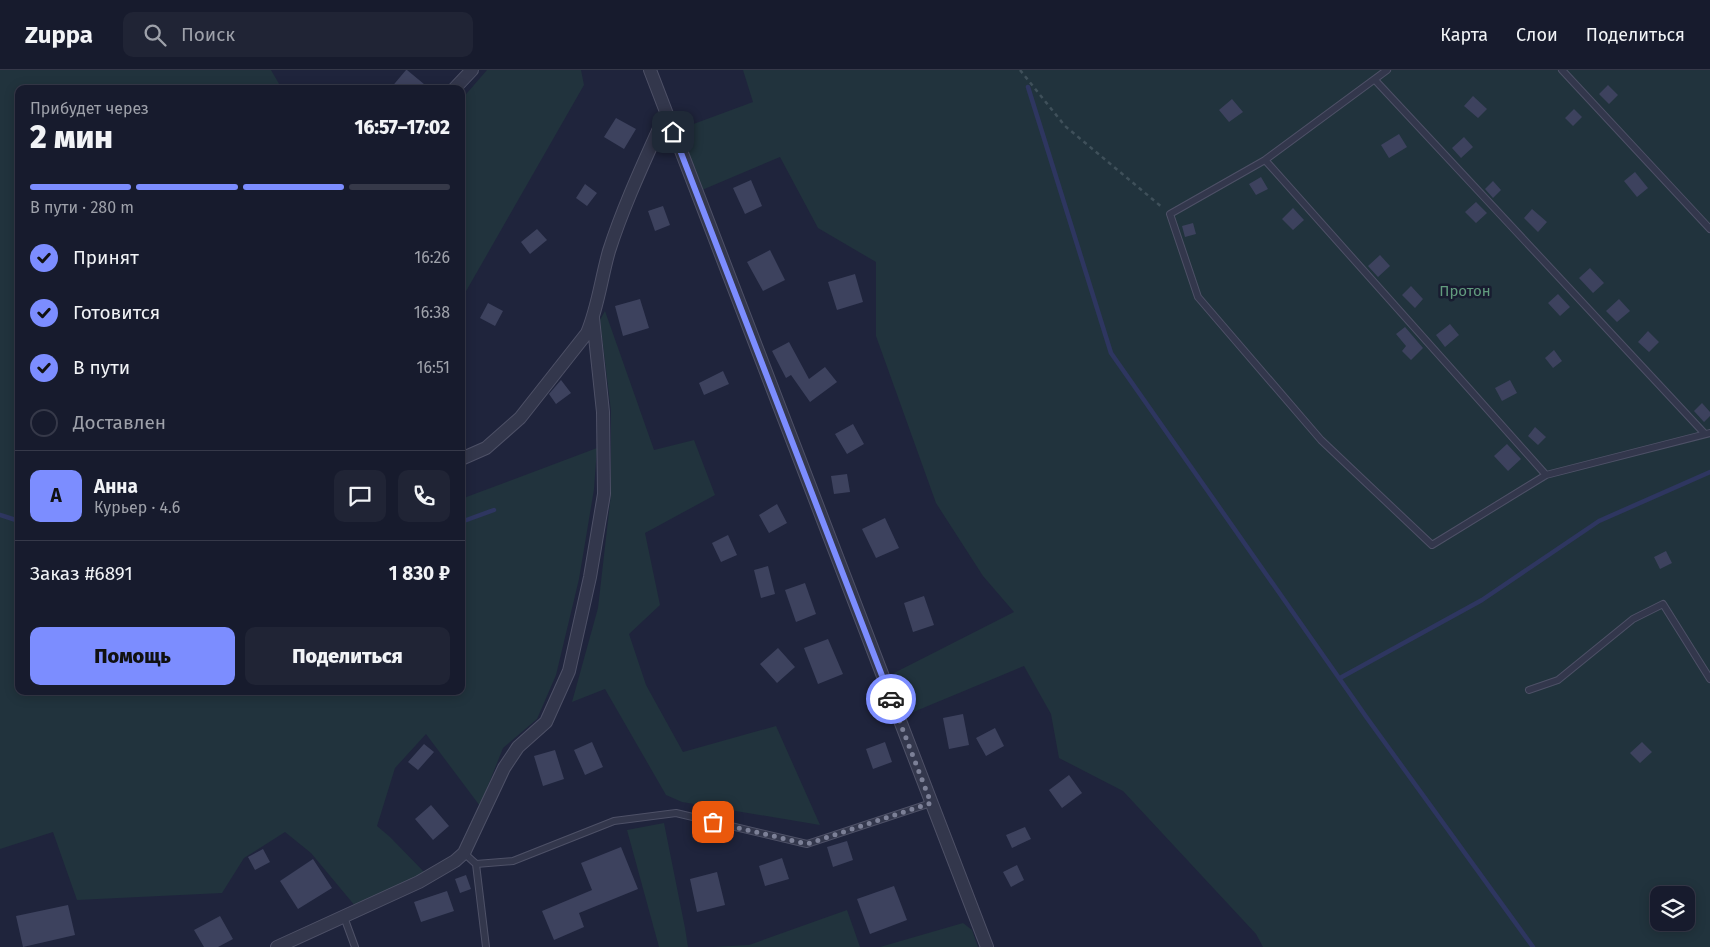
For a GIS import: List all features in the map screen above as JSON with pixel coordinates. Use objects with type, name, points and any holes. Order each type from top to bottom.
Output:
[{"type":"street","points":[[458,85],[472,70]]},
{"type":"street","points":[[650,70],[987,947]]},
{"type":"street","points":[[465,457],[486,448],[520,418],[587,333],[593,318],[609,252],[635,181],[666,113]]},
{"type":"street","points":[[276,947],[419,882],[455,861],[464,853],[504,768],[518,747],[546,722],[569,671],[590,577],[604,494],[603,412],[593,318]]},
{"type":"lane","points":[[1375,80],[1708,434],[1546,475],[1432,545],[1322,440],[1198,297],[1170,214],[1265,160],[1387,70]]},
{"type":"lane","points":[[1562,70],[1710,229]]},
{"type":"lane","points":[[1265,160],[1546,475]]},
{"type":"lane","points":[[1530,690],[1558,680],[1633,619],[1663,604],[1710,679]]},
{"type":"lane","points":[[476,864],[513,861],[614,821],[676,813],[807,844],[931,803]]},
{"type":"lane","points":[[464,853],[476,864],[486,947]]},
{"type":"lane","points":[[344,917],[355,947]]},
{"type":"path","points":[[1020,70],[1065,126],[1170,214]]},
{"type":"green space","points":[[0,70],[271,70],[280,85],[15,85],[15,695],[465,695],[465,498],[597,448],[594,489],[579,579],[556,675],[537,719],[503,748],[480,806],[426,734],[395,768],[377,826],[426,874],[356,907],[311,853],[285,832],[244,858],[222,893],[77,900],[53,832],[0,849]]},
{"type":"green space","points":[[487,70],[581,70],[584,85],[465,293],[465,95]]},
{"type":"green space","name":"Протон","points":[[743,70],[1710,70],[1710,947],[1263,947],[1256,934],[1123,791],[1059,758],[1051,714],[1024,666],[911,713],[894,673],[1014,612],[983,576],[936,503],[876,336],[876,262],[818,228],[780,157],[702,190],[680,129],[753,102]]},
{"type":"green space","points":[[605,311],[654,450],[694,440],[715,495],[645,533],[660,605],[629,634],[646,685],[683,752],[776,726],[820,825],[682,802],[666,795],[605,689],[572,702],[598,608],[611,494],[611,411],[600,320]]},
{"type":"green space","points":[[664,823],[688,947],[659,947],[627,830]]},
{"type":"green space","points":[[847,910],[860,947],[713,947],[749,945]]},
{"type":"green space","points":[[963,923],[972,930],[978,947],[880,947]]},
{"type":"building","points":[[407,70],[425,85],[393,85]]},
{"type":"building","points":[[1608,85],[1618,95],[1609,104],[1599,94]]},
{"type":"building","points":[[1473,96],[1487,109],[1478,118],[1464,106]]},
{"type":"building","points":[[1232,99],[1243,112],[1229,122],[1219,110]]},
{"type":"building","points":[[1574,109],[1582,117],[1573,126],[1565,118]]},
{"type":"building","points":[[616,118],[636,129],[624,149],[604,137]]},
{"type":"building","points":[[1399,134],[1407,147],[1389,158],[1381,145]]},
{"type":"building","points":[[1464,137],[1473,147],[1461,158],[1452,148]]},
{"type":"building","points":[[1635,172],[1648,188],[1637,197],[1624,181]]},
{"type":"building","points":[[1261,177],[1268,189],[1256,195],[1249,184]]},
{"type":"building","points":[[751,180],[762,206],[745,214],[733,188]]},
{"type":"building","points":[[1493,181],[1501,190],[1493,198],[1485,189]]},
{"type":"building","points":[[585,184],[597,193],[587,206],[576,198]]},
{"type":"building","points":[[1476,202],[1487,213],[1476,223],[1465,212]]},
{"type":"building","points":[[663,206],[670,225],[655,231],[648,211]]},
{"type":"building","points":[[1293,208],[1304,220],[1293,230],[1282,219]]},
{"type":"building","points":[[1532,209],[1547,222],[1538,232],[1524,218]]},
{"type":"building","points":[[1193,223],[1196,234],[1185,237],[1182,226]]},
{"type":"building","points":[[537,229],[547,240],[530,254],[521,242]]},
{"type":"building","points":[[770,250],[785,280],[763,291],[747,262]]},
{"type":"building","points":[[1380,255],[1390,266],[1378,277],[1368,266]]},
{"type":"building","points":[[1590,268],[1604,283],[1593,293],[1579,278]]},
{"type":"building","points":[[855,274],[863,302],[837,310],[828,282]]},
{"type":"building","points":[[1411,286],[1423,299],[1415,308],[1402,295]]},
{"type":"building","points":[[1558,294],[1570,307],[1560,316],[1548,303]]},
{"type":"building","points":[[640,299],[649,328],[623,336],[615,306]]},
{"type":"building","points":[[1619,299],[1630,311],[1617,322],[1606,311]]},
{"type":"building","points":[[488,303],[503,311],[495,326],[480,318]]},
{"type":"building","points":[[1450,324],[1459,335],[1445,347],[1436,335]]},
{"type":"building","points":[[1405,327],[1423,348],[1411,360],[1402,351],[1406,346],[1396,334]]},
{"type":"building","points":[[1648,331],[1659,342],[1649,352],[1638,342]]},
{"type":"building","points":[[789,342],[809,379],[825,367],[837,382],[810,402],[791,375],[786,378],[772,351]]},
{"type":"building","points":[[1554,350],[1562,361],[1553,368],[1545,358]]},
{"type":"building","points":[[723,371],[729,384],[704,395],[699,383]]},
{"type":"building","points":[[561,380],[571,393],[556,404],[549,394]]},
{"type":"building","points":[[1510,380],[1517,393],[1502,401],[1495,388]]},
{"type":"building","points":[[1702,403],[1710,412],[1710,416],[1704,422],[1694,411]]},
{"type":"building","points":[[853,424],[864,444],[847,454],[835,434]]},
{"type":"building","points":[[1535,427],[1546,437],[1538,445],[1528,436]]},
{"type":"building","points":[[1507,444],[1521,459],[1508,471],[1494,456]]},
{"type":"building","points":[[847,474],[850,492],[834,494],[831,476]]},
{"type":"building","points":[[777,504],[787,523],[769,533],[759,515]]},
{"type":"building","points":[[885,518],[899,548],[876,558],[862,529]]},
{"type":"building","points":[[728,535],[737,555],[721,562],[712,543]]},
{"type":"building","points":[[1666,551],[1672,563],[1660,569],[1654,557]]},
{"type":"building","points":[[768,566],[775,594],[761,598],[754,570]]},
{"type":"building","points":[[805,583],[816,614],[796,622],[785,590]]},
{"type":"building","points":[[924,596],[934,625],[913,632],[904,603]]},
{"type":"building","points":[[828,639],[843,674],[818,684],[804,648]]},
{"type":"building","points":[[778,648],[795,667],[777,683],[760,664]]},
{"type":"building","points":[[963,714],[969,745],[949,749],[943,718]]},
{"type":"building","points":[[995,728],[1004,746],[986,756],[976,738]]},
{"type":"building","points":[[592,742],[603,767],[585,775],[574,750]]},
{"type":"building","points":[[885,742],[892,762],[873,769],[866,749]]},
{"type":"building","points":[[1642,742],[1652,752],[1640,763],[1630,753]]},
{"type":"building","points":[[424,744],[434,752],[418,770],[408,762]]},
{"type":"building","points":[[555,750],[564,779],[543,786],[534,756]]},
{"type":"building","points":[[1069,775],[1082,793],[1062,808],[1049,790]]},
{"type":"building","points":[[431,805],[449,826],[433,840],[415,819]]},
{"type":"building","points":[[1025,827],[1031,839],[1012,848],[1006,835]]},
{"type":"building","points":[[847,841],[853,860],[833,867],[827,847]]},
{"type":"building","points":[[621,847],[638,889],[579,913],[584,927],[554,940],[542,911],[592,890],[581,863]]},
{"type":"building","points":[[263,849],[270,862],[255,870],[248,857]]},
{"type":"building","points":[[782,858],[789,879],[765,886],[759,866]]},
{"type":"building","points":[[313,859],[332,888],[298,909],[280,881]]},
{"type":"building","points":[[1017,865],[1024,880],[1011,887],[1003,872]]},
{"type":"building","points":[[717,872],[725,905],[697,912],[690,879]]},
{"type":"building","points":[[466,875],[471,889],[460,893],[455,879]]},
{"type":"building","points":[[894,886],[907,920],[870,934],[857,899]]},
{"type":"building","points":[[447,891],[454,911],[421,922],[414,902]]},
{"type":"building","points":[[68,905],[75,935],[23,947],[16,916]]},
{"type":"building","points":[[220,916],[233,939],[218,947],[204,947],[194,930]]},
{"type":"waterway","points":[[1028,87],[1111,353],[1367,718],[1533,947]]},
{"type":"waterway","points":[[1340,678],[1482,600],[1599,521],[1710,472]]},
{"type":"waterway","points":[[465,521],[494,510]]},
{"type":"waterway","points":[[0,515],[15,520]]},
{"type":"way so far","points":[[713,822],[807,844],[931,803],[891,699]]},
{"type":"route","points":[[673,132],[891,699]]}]
